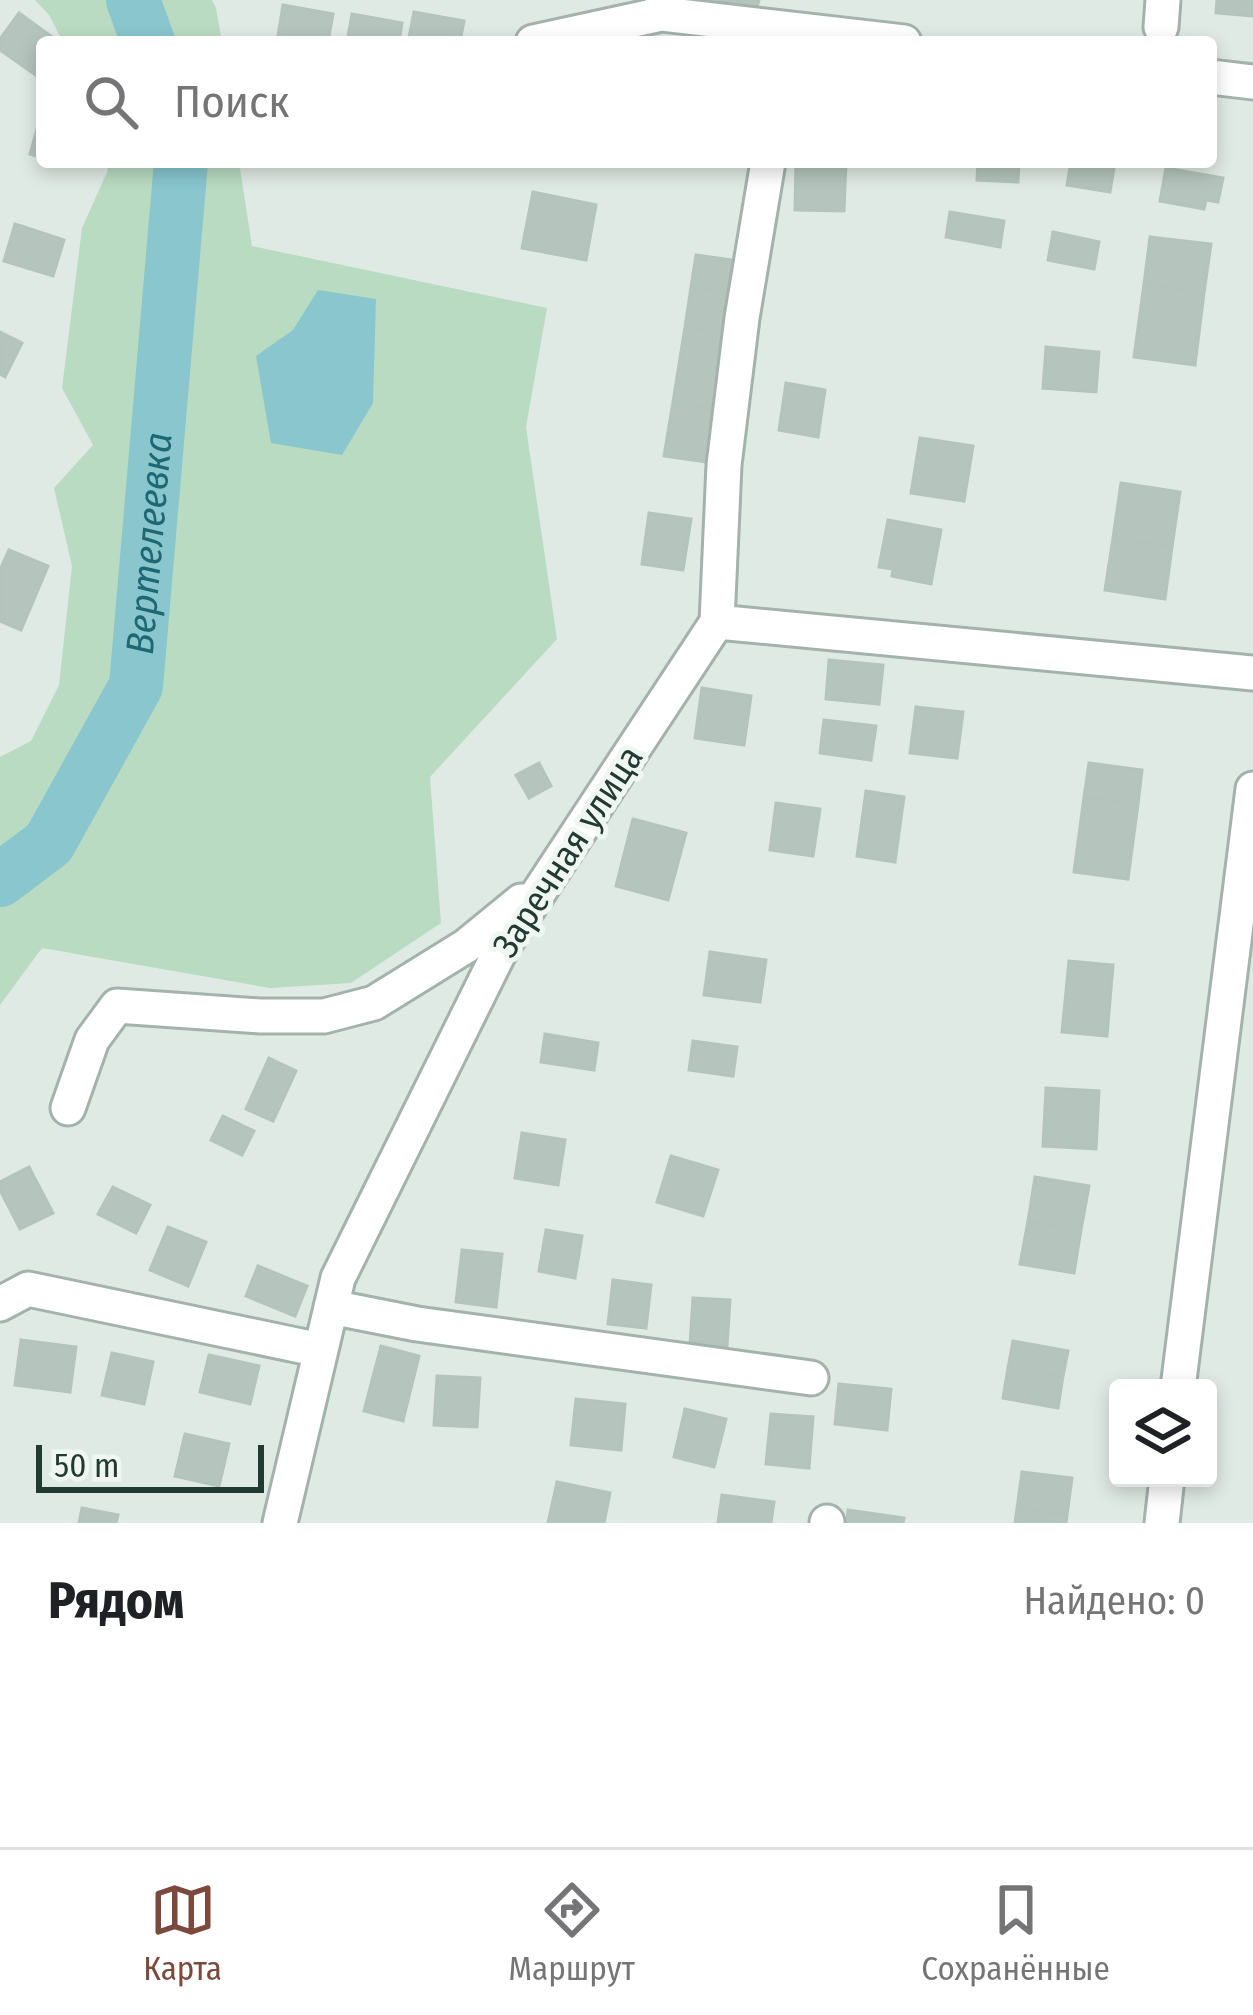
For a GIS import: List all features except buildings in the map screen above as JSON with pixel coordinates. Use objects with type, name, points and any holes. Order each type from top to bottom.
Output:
[{"type":"street","points":[[555,36],[662,7],[865,36]]},
{"type":"street","points":[[1217,78],[1253,82]]},
{"type":"street","points":[[766,168],[724,465],[716,622],[1253,673]]},
{"type":"street","name":"Заречная улица","points":[[280,1523],[338,1278],[500,951],[716,622]]},
{"type":"street","points":[[1179,1379],[1253,789]]},
{"type":"street","points":[[68,1108],[92,1040],[117,1006],[324,1016],[374,1003],[466,946],[546,881]]},
{"type":"street","points":[[0,1304],[28,1289],[320,1350]]},
{"type":"street","points":[[331,1307],[417,1324],[811,1378]]},
{"type":"street","points":[[1162,1523],[1166,1487]]},
{"type":"green space","points":[[35,0],[212,0],[221,36],[60,36]]},
{"type":"green space","points":[[240,168],[252,246],[547,308],[526,427],[557,639],[430,777],[441,923],[351,983],[270,988],[42,948],[0,1005],[0,757],[31,741],[59,685],[72,566],[54,488],[93,445],[62,388],[82,228],[108,170]]},
{"type":"water","points":[[318,290],[376,299],[373,403],[342,455],[271,443],[256,356],[293,330]]},
{"type":"waterway","name":"Вертелеевка","points":[[133,0],[146,36]]},
{"type":"waterway","name":"Вертелеевка","points":[[0,880],[49,843],[136,686],[180,168]]}]
